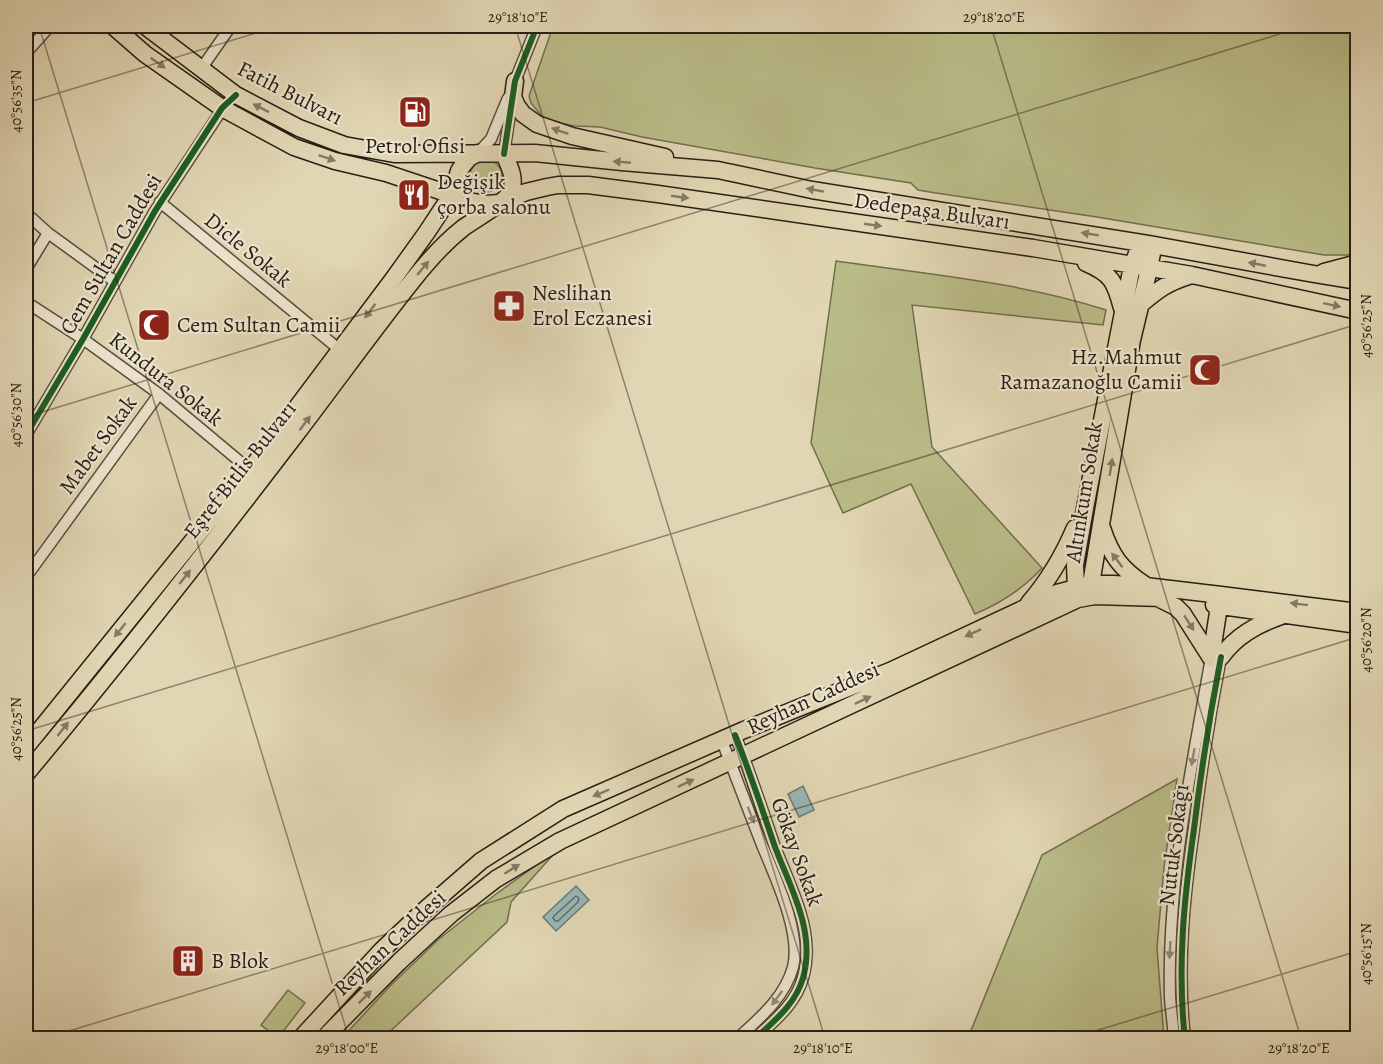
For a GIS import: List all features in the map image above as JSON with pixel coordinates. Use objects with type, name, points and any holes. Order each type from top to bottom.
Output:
[{"type":"main road","name":"Fatih Bulvarı","points":[[113,26],[145,54],[222,108],[294,147],[452,194]]},
{"type":"main road","name":"Fatih Bulvarı","points":[[145,26],[236,95],[299,128],[344,145],[394,154],[504,154]]},
{"type":"main road","points":[[515,81],[513,97],[517,106],[523,114],[537,124],[572,135],[718,170]]},
{"type":"main road","points":[[478,153],[469,158],[459,171],[452,194],[487,204],[500,203],[510,192],[513,178],[504,154]]},
{"type":"main road","name":"Dedepaşa Bulvarı","points":[[504,154],[535,153],[718,170],[812,190],[1148,244],[1358,281]]},
{"type":"main road","name":"Dedepaşa Bulvarı","points":[[500,203],[526,192],[547,187],[588,185],[1033,248],[1192,276],[1358,311]]},
{"type":"main road","name":"Eşref Bitlis Bulvarı","points":[[26,747],[249,470],[394,278],[452,194]]},
{"type":"main road","name":"Eşref Bitlis Bulvarı","points":[[26,774],[183,580],[428,262],[460,230],[500,203]]},
{"type":"main road","name":"Altınkum Sokak","points":[[1148,244],[1152,253],[1132,340],[1101,524],[1084,590],[1075,565],[1086,503],[1132,266],[1138,251],[1148,244]]},
{"type":"main road","points":[[1069,255],[1096,267],[1112,280],[1123,312]]},
{"type":"main road","points":[[1314,274],[1358,263]]},
{"type":"main road","points":[[1142,304],[1160,288],[1192,276]]},
{"type":"main road","points":[[1026,607],[1061,559],[1086,503]]},
{"type":"main road","points":[[1101,524],[1108,545],[1116,559],[1130,575],[1145,586]]},
{"type":"main road","points":[[1084,590],[1145,586],[1226,603],[1358,612]]},
{"type":"main road","name":"Reyhan Caddesi","points":[[324,1038],[399,962],[452,914],[496,879],[560,841],[1078,599],[1084,590]]},
{"type":"main road","name":"Reyhan Caddesi","points":[[301,1038],[382,950],[419,915],[481,861],[563,809],[890,671],[1057,593],[1084,590],[1095,596],[1226,603],[1282,615],[1358,626]]},
{"type":"main road","points":[[1158,598],[1176,607],[1183,614],[1216,657]]},
{"type":"main road","points":[[1216,657],[1226,603]]},
{"type":"main road","points":[[1216,657],[1251,628],[1282,615]]},
{"type":"street","points":[[26,53],[50,26]]},
{"type":"street","points":[[201,69],[231,26]]},
{"type":"street","points":[[478,153],[491,139],[537,26]]},
{"type":"street","points":[[504,154],[515,81]]},
{"type":"street","name":"Cem Sultan Caddesi","points":[[26,435],[160,202],[222,108],[236,95]]},
{"type":"street","name":"Dicle Sokak","points":[[160,202],[340,350]]},
{"type":"street","points":[[26,213],[48,233],[114,281]]},
{"type":"street","points":[[26,269],[48,233]]},
{"type":"street","name":"Kundura Sokak","points":[[26,302],[159,394],[249,470]]},
{"type":"street","name":"Mabet Sokak","points":[[26,577],[159,394]]},
{"type":"street","name":"Nutuk Sokağı","points":[[1174,1038],[1170,1000],[1170,963],[1179,847],[1185,804],[1216,657]]},
{"type":"street","name":"Nutuk Sokağı","points":[[1185,1038],[1182,989],[1183,916],[1216,657]]},
{"type":"street","name":"Gökay Sokak","points":[[729,738],[788,915],[795,948],[788,982],[769,1009],[738,1038]]},
{"type":"street","name":"Gökay Sokak","points":[[737,759],[796,898],[802,915],[806,941],[806,966],[794,1001],[756,1038]]},
{"type":"green space","points":[[553,26],[1357,26],[1357,252],[1352,255],[1324,255],[936,193],[918,190],[911,183],[642,137],[600,127],[575,126],[545,120],[531,103],[529,96]]},
{"type":"green space","points":[[486,160],[498,164],[502,176],[498,188],[486,192],[474,188],[470,176],[474,164]]},
{"type":"green space","points":[[836,261],[1007,286],[1073,300],[1106,310],[1103,325],[912,305],[932,447],[1042,568],[1011,595],[975,614],[911,484],[843,513],[811,443]]},
{"type":"green space","points":[[1177,779],[1164,867],[1157,948],[1164,1038],[968,1038],[1042,855]]},
{"type":"green space","points":[[552,856],[511,902],[507,922],[383,1038],[342,1038],[390,986],[439,939]]},
{"type":"green space","points":[[288,990],[305,1003],[278,1038],[261,1025]]},
{"type":"water","points":[[803,786],[814,810],[799,817],[788,794]]},
{"type":"water","points":[[576,886],[589,900],[556,931],[543,917]]},
{"type":"cycle path","points":[[504,154],[515,81],[537,26]]},
{"type":"cycle path","points":[[26,435],[155,211],[222,108],[236,95]]},
{"type":"cycle path","points":[[1185,1038],[1182,986],[1185,907],[1209,721],[1221,657]]},
{"type":"cycle path","points":[[735,735],[800,911],[806,944],[803,978],[795,996],[784,1011],[756,1038]]},
{"type":"place","name":"Petrol Ofisi","points":[[415,112]]},
{"type":"place","name":"Değişik çorba salonu","points":[[414,195]]},
{"type":"place","name":"Neslihan Erol Eczanesi","points":[[509,306]]},
{"type":"place","name":"Cem Sultan Camii","points":[[154,325]]},
{"type":"place","name":"Hz.Mahmut Ramazanoğlu Camii","points":[[1205,370]]},
{"type":"place","name":"B Blok","points":[[188,961]]}]
